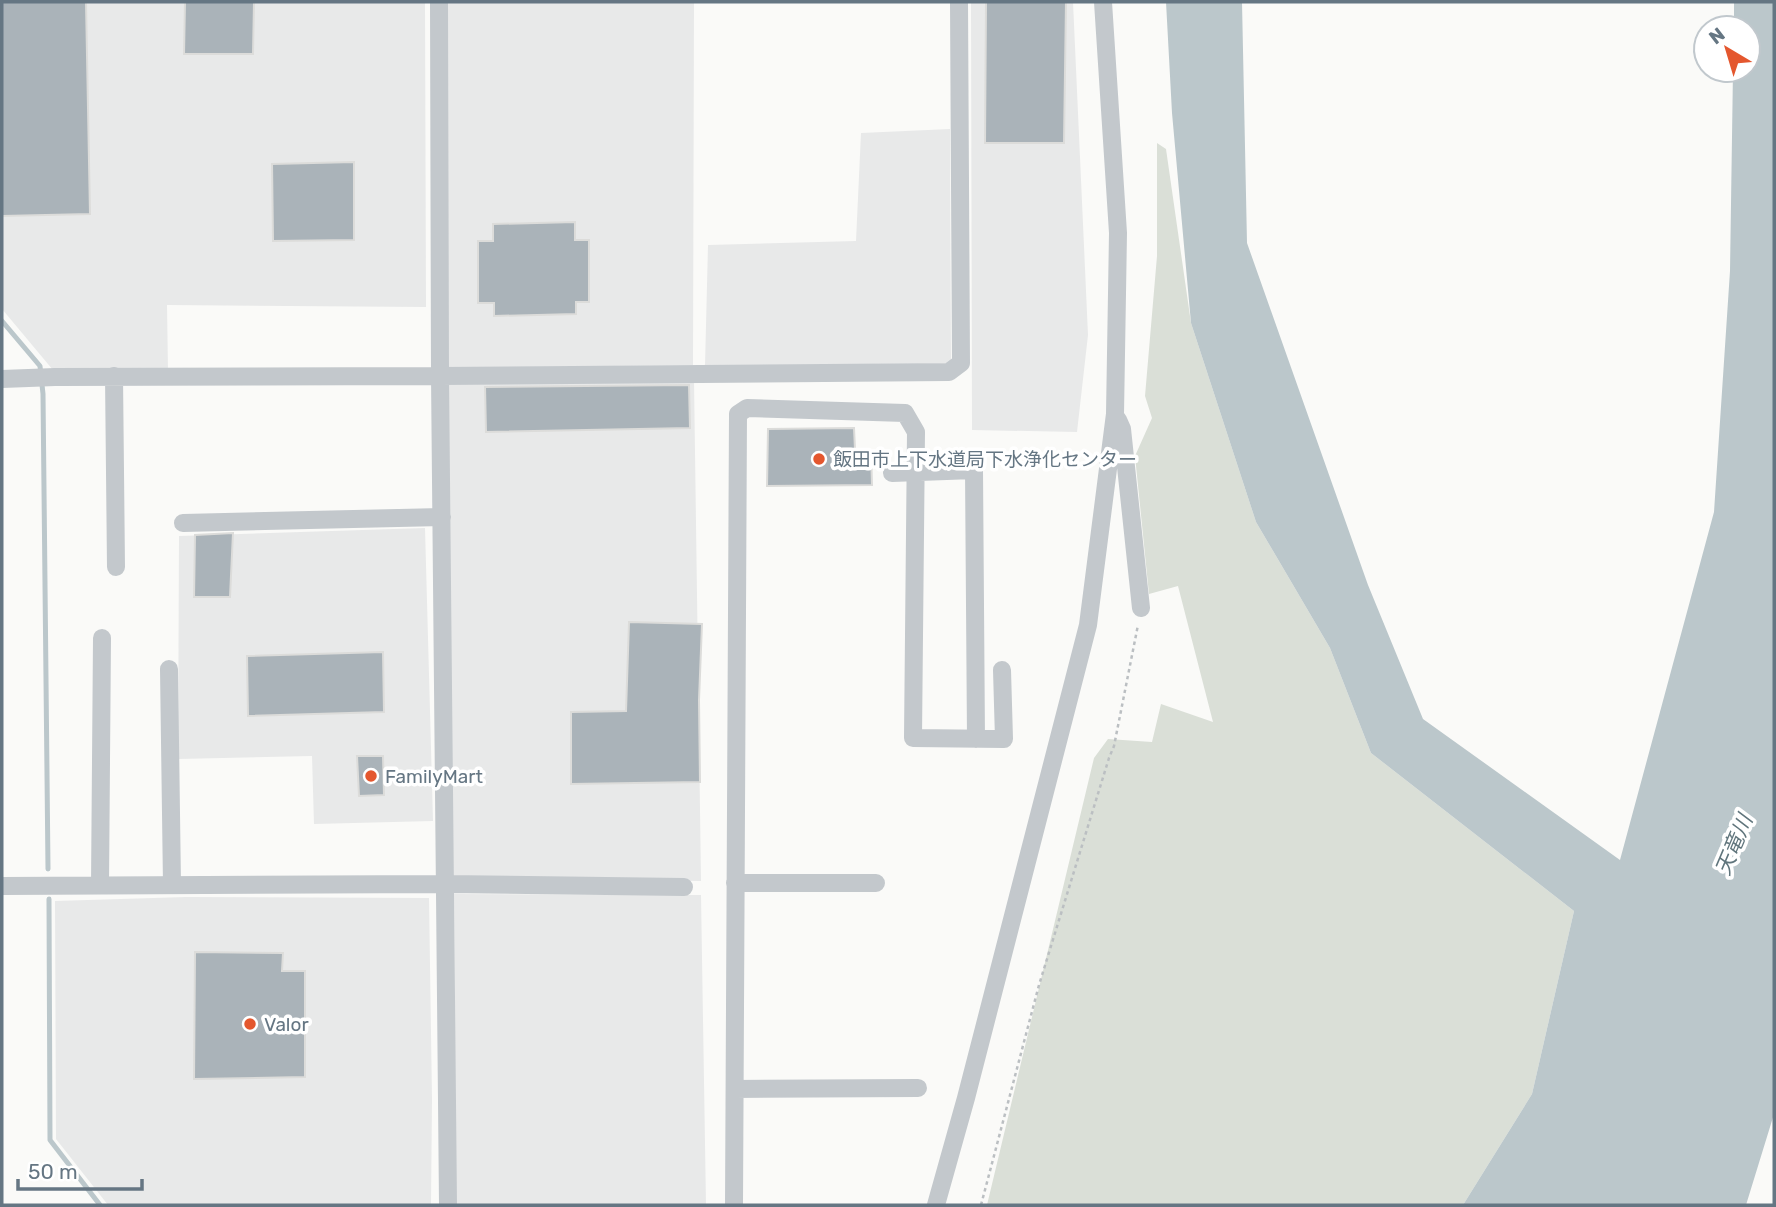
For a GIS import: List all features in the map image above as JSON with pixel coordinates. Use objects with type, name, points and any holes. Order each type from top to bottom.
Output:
[{"type":"street","points":[[439,2],[448,1205]]},
{"type":"street","points":[[2,379],[114,376],[950,372],[961,363],[959,2]]},
{"type":"street","points":[[936,1205],[1088,625],[1115,414],[1118,233],[1103,2]]},
{"type":"street","points":[[114,376],[116,566]]},
{"type":"street","points":[[734,1205],[738,414],[747,408],[905,413],[916,432],[913,738],[1004,739],[1002,670]]},
{"type":"street","points":[[1115,414],[1122,429],[1141,608]]},
{"type":"street","points":[[892,473],[974,470],[976,739]]},
{"type":"street","points":[[183,523],[442,517]]},
{"type":"street","points":[[100,885],[102,638]]},
{"type":"street","points":[[169,669],[172,885]]},
{"type":"street","points":[[735,883],[876,883]]},
{"type":"street","points":[[2,886],[445,884],[684,887]]},
{"type":"street","points":[[734,1089],[918,1088]]},
{"type":"path","points":[[981,1205],[1039,985],[1114,746],[1141,608]]},
{"type":"shaded area","points":[[2,2],[425,2],[426,307],[167,305],[168,371],[53,370],[2,309]]},
{"type":"shaded area","points":[[446,2],[694,2],[693,365],[447,368]]},
{"type":"shaded area","points":[[971,2],[1073,2],[1088,335],[1077,432],[972,430]]},
{"type":"shaded area","points":[[950,129],[951,363],[705,366],[708,245],[856,241],[861,133]]},
{"type":"shaded area","points":[[1157,143],[1166,149],[1191,323],[1256,522],[1330,648],[1371,753],[1574,911],[1532,1094],[1463,1205],[987,1205],[1094,758],[1108,739],[1152,742],[1161,704],[1213,722],[1178,586],[1149,594],[1135,456],[1152,418],[1145,396],[1157,256]]},
{"type":"shaded area","points":[[694,380],[701,881],[452,878],[448,384]]},
{"type":"shaded area","points":[[425,528],[433,821],[314,824],[312,756],[178,759],[179,536]]},
{"type":"shaded area","points":[[454,894],[701,895],[706,1205],[456,1205]]},
{"type":"shaded area","points":[[186,897],[429,898],[431,1205],[108,1205],[56,1139],[55,901]]},
{"type":"water","name":"天竜川","points":[[1166,2],[1242,2],[1247,243],[1368,585],[1423,719],[1620,860],[1714,512],[1730,271],[1733,84],[1762,84],[1762,14],[1734,14],[1734,2],[1774,2],[1774,1114],[1746,1205],[1463,1205],[1532,1094],[1574,911],[1371,753],[1330,648],[1256,522],[1191,323],[1172,113]]},
{"type":"building","points":[[2,2],[86,2],[90,214],[2,216]]},
{"type":"building","points":[[185,2],[254,2],[253,54],[184,54]]},
{"type":"building","points":[[986,2],[1066,2],[1064,143],[985,143]]},
{"type":"building","points":[[354,162],[354,240],[273,241],[272,164]]},
{"type":"building","points":[[575,222],[575,240],[589,240],[589,302],[576,302],[576,314],[494,316],[494,303],[478,303],[478,241],[493,241],[493,224]]},
{"type":"building","points":[[689,385],[690,428],[486,432],[485,387]]},
{"type":"building","name":"飯田市上下水道局下水浄化センター","points":[[854,428],[855,449],[871,450],[872,485],[767,486],[768,429]]},
{"type":"building","points":[[233,533],[230,597],[194,597],[195,535]]},
{"type":"building","points":[[629,622],[702,624],[700,782],[571,784],[571,712],[626,711]]},
{"type":"building","points":[[383,652],[384,712],[248,716],[247,656]]},
{"type":"building","name":"FamilyMart","points":[[357,756],[383,756],[384,795],[359,796]]},
{"type":"building","name":"Valor","points":[[195,952],[283,953],[282,971],[305,971],[305,1077],[194,1079]]},
{"type":"waterway","points":[[2,321],[40,366],[43,394],[48,869]]},
{"type":"waterway","points":[[49,899],[50,1140],[100,1205]]},
{"type":"place","name":"飯田市上下水道局下水浄化センター","points":[[819,459]]},
{"type":"place","name":"FamilyMart","points":[[371,776]]},
{"type":"place","name":"Valor","points":[[250,1024]]}]
